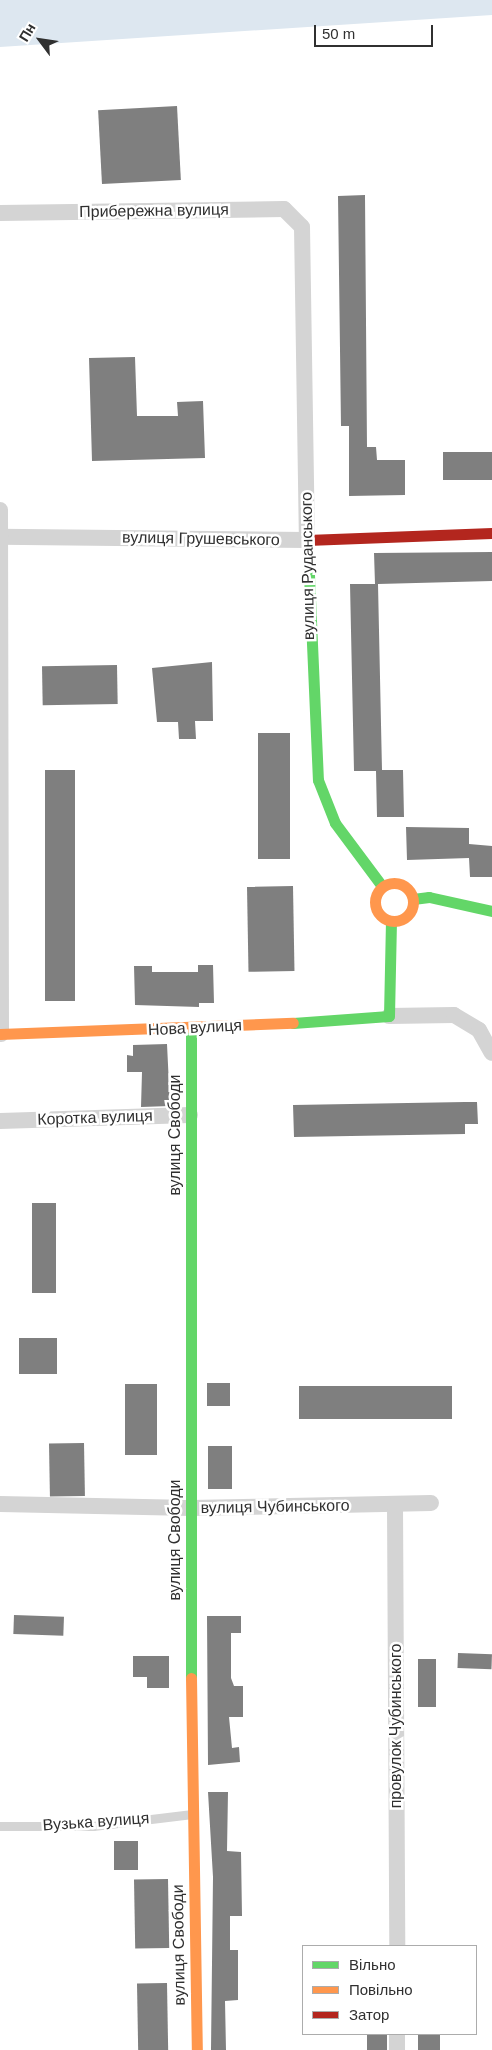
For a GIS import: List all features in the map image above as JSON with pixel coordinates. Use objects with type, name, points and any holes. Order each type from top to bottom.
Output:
[{"type":"street","name":"Прибережна вулиця","points":[[0,213],[284,209],[302,227]]},
{"type":"street","name":"вулиця Руданського","points":[[302,227],[307,540],[318,780],[335,823],[382,886]]},
{"type":"street","points":[[0,510],[0,1034]]},
{"type":"street","name":"вулиця Грушевського","points":[[0,537],[307,540],[492,533]]},
{"type":"street","points":[[391,921],[376,909],[375,897],[382,886],[401,884],[413,899]]},
{"type":"street","points":[[413,899],[429,897],[492,911]]},
{"type":"street","points":[[391,921],[406,917],[413,899]]},
{"type":"street","points":[[389,1016],[391,921]]},
{"type":"street","name":"Нова вулиця","points":[[0,1034],[191,1030],[389,1016],[454,1015],[479,1030],[492,1053]]},
{"type":"street","name":"вулиця Свободи","points":[[191,1030],[192,1814],[197,2050]]},
{"type":"street","name":"Коротка вулиця","points":[[0,1120],[190,1115]]},
{"type":"street","name":"вулиця Чубинського","points":[[0,1504],[191,1508],[431,1503]]},
{"type":"street","name":"провулок Чубинського","points":[[395,1505],[397,1945]]},
{"type":"street","points":[[397,2035],[397,2050]]},
{"type":"lane","name":"Вузька вулиця","points":[[0,1826],[92,1826],[192,1814]]},
{"type":"shaded area","points":[[0,0],[492,0],[492,15],[0,47]]},
{"type":"building","points":[[177,106],[181,180],[102,184],[98,110]]},
{"type":"building","points":[[365,195],[367,447],[376,447],[377,460],[405,460],[405,495],[349,496],[349,426],[341,426],[338,196]]},
{"type":"building","points":[[135,357],[137,416],[178,416],[177,402],[203,401],[205,458],[92,461],[89,358]]},
{"type":"building","points":[[443,452],[492,452],[492,480],[443,480]]},
{"type":"building","points":[[492,552],[492,581],[378,584],[382,770],[403,770],[404,817],[377,817],[376,771],[354,771],[350,584],[375,584],[374,553]]},
{"type":"building","points":[[212,662],[213,721],[195,721],[196,739],[179,739],[178,722],[157,722],[152,668]]},
{"type":"building","points":[[117,665],[118,704],[43,705],[42,666]]},
{"type":"building","points":[[258,733],[290,733],[290,859],[258,859]]},
{"type":"building","points":[[45,770],[75,770],[75,1001],[45,1001]]},
{"type":"building","points":[[406,827],[469,828],[469,844],[492,846],[492,877],[470,877],[469,858],[407,860]]},
{"type":"building","points":[[293,886],[294,971],[248,972],[247,887]]},
{"type":"building","points":[[198,965],[213,965],[214,1003],[199,1003],[199,1007],[135,1005],[134,966],[152,966],[152,972],[198,972]]},
{"type":"building","points":[[167,1044],[170,1106],[141,1107],[142,1072],[127,1072],[127,1055],[133,1056],[133,1045]]},
{"type":"building","points":[[477,1102],[478,1124],[465,1124],[465,1134],[294,1137],[293,1105]]},
{"type":"building","points":[[32,1203],[56,1203],[56,1293],[32,1293]]},
{"type":"building","points":[[19,1338],[57,1338],[57,1374],[19,1374]]},
{"type":"building","points":[[207,1383],[230,1383],[230,1406],[207,1406]]},
{"type":"building","points":[[125,1384],[157,1384],[157,1455],[125,1455]]},
{"type":"building","points":[[299,1386],[452,1386],[452,1419],[299,1419]]},
{"type":"building","points":[[84,1443],[85,1496],[50,1497],[49,1444]]},
{"type":"building","points":[[208,1446],[232,1446],[232,1489],[208,1489]]},
{"type":"building","points":[[14,1615],[64,1617],[63,1636],[13,1634]]},
{"type":"building","points":[[207,1616],[241,1616],[241,1633],[231,1633],[231,1678],[234,1686],[243,1686],[243,1717],[229,1717],[232,1748],[239,1747],[240,1762],[208,1765]]},
{"type":"building","points":[[458,1653],[492,1654],[491,1669],[457,1668]]},
{"type":"building","points":[[133,1656],[169,1656],[169,1688],[147,1688],[147,1677],[133,1677]]},
{"type":"building","points":[[418,1659],[436,1659],[436,1707],[418,1707]]},
{"type":"building","points":[[208,1792],[228,1792],[227,1851],[241,1852],[242,1916],[230,1916],[230,1950],[238,1950],[238,2000],[225,2001],[226,2050],[211,2050],[213,1877]]},
{"type":"building","points":[[114,1841],[138,1841],[138,1870],[114,1870]]},
{"type":"building","points":[[168,1879],[169,1948],[135,1949],[134,1880]]},
{"type":"building","points":[[167,1983],[168,2050],[138,2050],[137,1984]]},
{"type":"building","points":[[367,2035],[387,2035],[387,2050],[367,2050]]},
{"type":"building","points":[[418,2035],[440,2035],[440,2050],[418,2050]]},
{"type":"traffic: fast","points":[[308,552],[318,780],[335,823],[382,886]]},
{"type":"traffic: fast","points":[[413,899],[429,897],[492,911]]},
{"type":"traffic: fast","points":[[293,1023],[389,1016],[391,921]]},
{"type":"traffic: fast","points":[[191,1030],[191,1678]]},
{"type":"traffic: slow","points":[[394,883],[408,888],[413,902],[408,916],[394,921],[380,916],[375,902],[380,888],[394,883]]},
{"type":"traffic: slow","points":[[0,1034],[293,1023]]},
{"type":"traffic: slow","points":[[191,1678],[197,2050]]},
{"type":"traffic: jam","points":[[308,552],[307,540],[492,533]]}]
